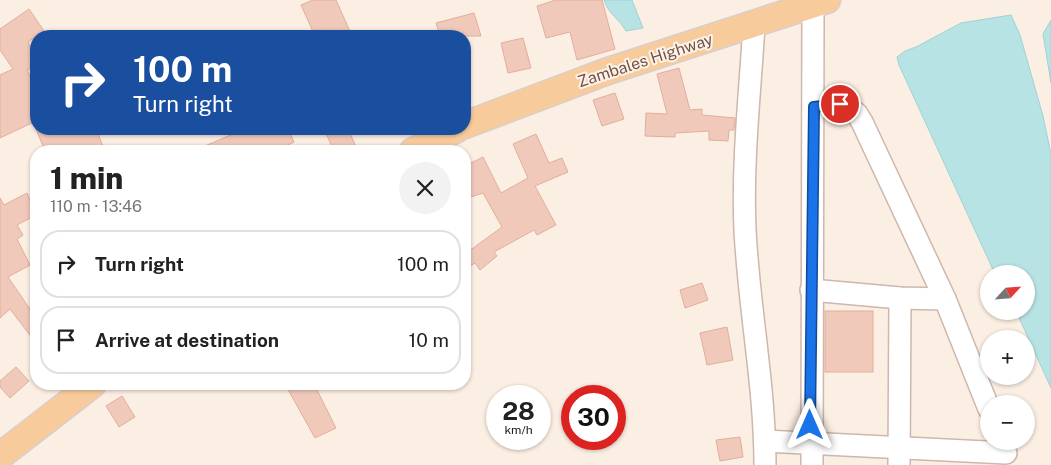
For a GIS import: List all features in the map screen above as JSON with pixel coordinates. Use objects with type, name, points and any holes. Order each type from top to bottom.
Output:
[{"type":"main road","name":"Zambales Highway","points":[[471,123],[608,71],[820,2]]},
{"type":"main road","points":[[425,145],[445,135]]},
{"type":"main road","points":[[0,456],[85,390]]},
{"type":"street","points":[[811,455],[814,107],[820,2]]},
{"type":"street","points":[[754,25],[745,184],[745,228],[765,441],[765,465]]},
{"type":"street","points":[[814,107],[840,104],[846,105],[857,114],[945,299],[983,395]]},
{"type":"street","points":[[812,290],[900,298],[945,299]]},
{"type":"street","points":[[899,457],[900,298]]},
{"type":"street","points":[[765,441],[811,455],[899,457],[1005,453]]},
{"type":"water","points":[[604,0],[632,0],[643,28],[626,31]]},
{"type":"water","points":[[1011,15],[1020,35],[1043,116],[1051,154],[1051,388],[1035,353],[1035,330],[1025,330],[1020,320],[1035,320],[1035,265],[991,265],[897,57],[905,51],[961,23]]},
{"type":"water","points":[[1051,20],[1051,83],[1043,34]]},
{"type":"building","points":[[313,0],[336,0],[349,30],[312,30],[301,5]]},
{"type":"building","points":[[556,0],[602,0],[615,49],[577,60],[570,32],[546,38],[537,6]]},
{"type":"building","points":[[29,9],[43,30],[30,30],[30,41],[28,42],[30,46],[30,69],[27,70],[30,76],[30,124],[0,138],[0,75],[13,69],[0,50],[0,29]]},
{"type":"building","points":[[474,13],[481,36],[471,36],[471,30],[438,30],[436,23]]},
{"type":"building","points":[[523,38],[531,68],[508,73],[501,43]]},
{"type":"building","points":[[679,68],[690,110],[702,109],[702,115],[735,118],[734,130],[729,130],[728,141],[709,140],[709,131],[675,133],[675,137],[645,136],[646,113],[667,114],[657,74]]},
{"type":"building","points":[[615,93],[624,119],[602,126],[593,100]]},
{"type":"building","points":[[536,134],[549,163],[562,158],[568,172],[535,186],[556,225],[537,235],[534,230],[494,252],[497,256],[480,270],[475,263],[471,265],[471,250],[502,227],[483,193],[471,197],[471,163],[483,157],[501,193],[528,178],[513,144]]},
{"type":"building","points":[[38,135],[98,135],[103,145],[43,145]]},
{"type":"building","points":[[231,135],[291,135],[294,142],[288,145],[207,145]]},
{"type":"building","points":[[327,135],[351,135],[355,145],[331,145]]},
{"type":"building","points":[[27,193],[30,200],[30,218],[17,225],[23,235],[17,239],[30,265],[8,277],[30,309],[30,335],[10,309],[0,318],[0,198],[4,205]]},
{"type":"building","points":[[702,283],[708,300],[685,308],[680,290]]},
{"type":"building","points":[[825,311],[873,311],[873,372],[825,372]]},
{"type":"building","points":[[727,327],[733,360],[707,365],[700,333]]},
{"type":"building","points":[[16,367],[29,381],[10,398],[0,387],[0,381]]},
{"type":"building","points":[[288,390],[317,390],[336,428],[315,438]]},
{"type":"building","points":[[122,396],[135,417],[119,427],[106,406]]},
{"type":"building","points":[[740,437],[743,457],[720,461],[716,440]]},
{"type":"route","points":[[810,425],[814,107],[840,104]]}]
